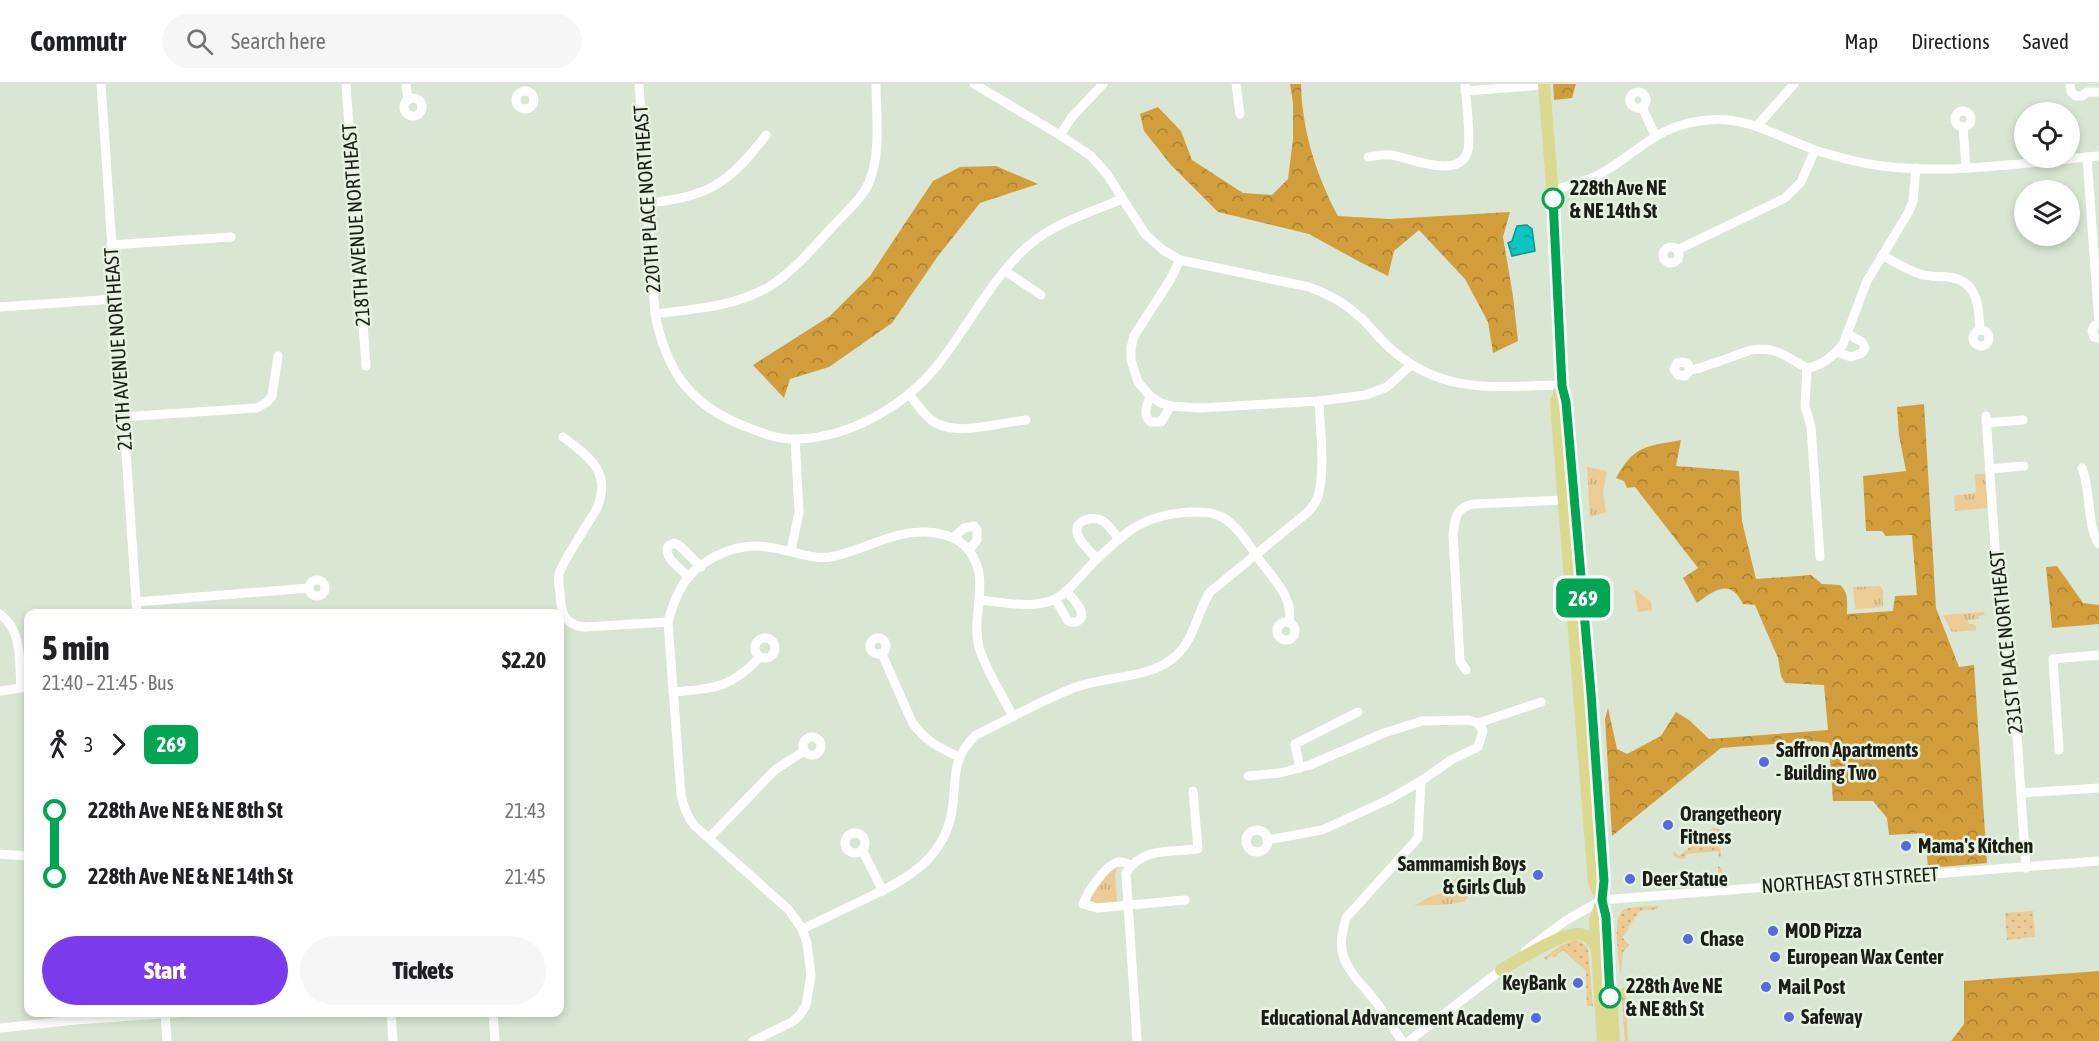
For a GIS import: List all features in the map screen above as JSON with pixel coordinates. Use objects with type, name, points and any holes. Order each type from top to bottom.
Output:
[{"type":"main road","points":[[1544,85],[1553,190],[1562,386],[1566,402],[1572,461],[1604,881],[1602,900],[1595,920],[1604,1038]]},
{"type":"main road","points":[[1562,386],[1556,403],[1574,641],[1594,883],[1602,900],[1606,917],[1614,1041]]},
{"type":"main road","points":[[1564,500],[1567,493],[1565,470],[1572,461]]},
{"type":"main road","points":[[1574,641],[1579,649],[1581,685],[1584,690],[1591,693]]},
{"type":"main road","points":[[1501,970],[1551,943],[1574,934],[1584,935],[1598,950]]},
{"type":"street","name":"216TH AVENUE NORTHEAST","points":[[101,84],[137,609]]},
{"type":"street","name":"218TH AVENUE NORTHEAST","points":[[346,84],[366,366]]},
{"type":"street","points":[[406,84],[408,100]]},
{"type":"street","name":"220TH PLACE NORTHEAST","points":[[639,84],[655,314],[661,342],[672,367],[689,391],[709,407],[733,421],[763,434],[795,439],[820,436],[850,427],[887,409],[926,379],[1005,271],[1039,237],[1122,199]]},
{"type":"street","points":[[655,314],[717,306],[743,298],[770,286],[799,262],[858,199],[870,181],[876,145],[876,84]]},
{"type":"street","points":[[974,84],[1091,156],[1145,234],[1163,250],[1180,260],[1309,287],[1325,293],[1339,300],[1359,316],[1390,348],[1411,365],[1443,380],[1487,387],[1562,386]]},
{"type":"street","points":[[1060,135],[1072,117],[1103,84]]},
{"type":"street","points":[[1236,84],[1240,114]]},
{"type":"street","points":[[1757,126],[1794,84]]},
{"type":"street","points":[[2070,84],[2071,92],[2076,96],[2082,96],[2087,88],[2099,92]]},
{"type":"street","points":[[1368,157],[1388,155],[1430,166],[1455,164],[1462,160],[1469,148],[1465,87],[1544,85]]},
{"type":"street","points":[[1642,107],[1655,135]]},
{"type":"street","points":[[1553,190],[1596,176],[1655,135],[1678,126],[1710,119],[1739,121],[1757,126],[1815,150],[1874,164],[1916,168],[1966,167],[2099,156]]},
{"type":"street","points":[[1964,127],[1966,167]]},
{"type":"street","points":[[647,202],[674,201],[705,191],[732,174],[750,157],[766,135]]},
{"type":"street","points":[[1677,250],[1785,198],[1802,182],[1815,150]]},
{"type":"street","points":[[2087,157],[2099,324],[2094,326],[2092,332],[2094,337],[2099,338]]},
{"type":"street","points":[[1690,370],[1705,367],[1750,350],[1767,349],[1781,352],[1807,368],[1817,365],[1837,352],[1848,334],[1861,294],[1908,213],[1913,201],[1916,168]]},
{"type":"street","points":[[111,245],[231,237]]},
{"type":"street","points":[[1882,255],[1918,273],[1948,277],[1967,283],[1976,296],[1980,330]]},
{"type":"street","points":[[1180,260],[1170,280],[1134,336],[1131,348],[1133,372],[1138,382],[1150,396],[1171,406],[1200,408],[1319,401],[1366,395],[1379,391],[1392,383],[1411,365]]},
{"type":"street","points":[[1005,271],[1041,295]]},
{"type":"street","points":[[0,307],[115,299]]},
{"type":"street","points":[[1837,352],[1851,357],[1862,353],[1865,348],[1862,342],[1848,334]]},
{"type":"street","points":[[123,417],[257,408],[272,396],[278,356]]},
{"type":"street","points":[[1807,368],[1805,406],[1811,427],[1820,557]]},
{"type":"street","points":[[909,394],[932,421],[950,427],[976,428],[1026,420]]},
{"type":"street","points":[[1150,396],[1146,412],[1151,422],[1161,422],[1171,406]]},
{"type":"street","points":[[802,929],[905,879],[931,858],[940,845],[951,815],[954,778],[959,757],[967,743],[976,735],[1075,688],[1105,678],[1142,673],[1157,668],[1172,659],[1182,649],[1192,634],[1210,592],[1257,556],[1308,512],[1316,502],[1321,478],[1319,401]]},
{"type":"street","name":"231ST PLACE NORTHEAST","points":[[2023,420],[1986,420],[2001,634],[2012,679],[2026,868]]},
{"type":"street","points":[[562,609],[559,574],[601,500],[602,486],[598,469],[594,463],[563,436]]},
{"type":"street","points":[[791,551],[798,527],[800,506],[795,439]]},
{"type":"street","points":[[1989,469],[2024,466]]},
{"type":"street","points":[[2082,468],[2087,480],[2093,535],[2099,543]]},
{"type":"street","points":[[1466,670],[1460,661],[1455,517],[1460,509],[1474,504],[1564,500]]},
{"type":"street","points":[[980,600],[1031,604],[1055,598],[1066,591],[1097,559],[1137,525],[1158,516],[1203,512],[1224,518],[1257,556],[1285,596],[1290,613],[1289,622]]},
{"type":"street","points":[[1097,559],[1077,535],[1077,528],[1083,520],[1100,520],[1119,539]]},
{"type":"street","points":[[953,538],[964,528],[974,526],[977,530],[977,540],[969,550]]},
{"type":"street","points":[[753,1041],[781,1028],[800,1015],[810,995],[811,965],[802,929],[789,910],[688,818],[681,795],[668,622],[680,588],[695,571],[715,557],[749,547],[765,546],[826,557],[892,535],[930,532],[953,538],[969,550],[978,572],[979,647],[1013,717]]},
{"type":"street","points":[[136,602],[309,588]]},
{"type":"street","points":[[1055,598],[1068,621],[1079,620],[1082,611],[1066,591]]},
{"type":"street","points":[[0,614],[8,620],[17,636],[24,682]]},
{"type":"street","points":[[564,616],[575,626],[584,627],[668,622]]},
{"type":"street","points":[[882,654],[918,731],[935,746],[959,757]]},
{"type":"street","points":[[2059,750],[2053,659],[2099,655]]},
{"type":"street","points":[[673,692],[712,689],[726,684],[746,673],[760,657]]},
{"type":"street","points":[[0,691],[24,688]]},
{"type":"street","points":[[1248,776],[1280,773],[1300,768],[1384,733],[1422,721],[1469,720],[1478,723],[1541,702]]},
{"type":"street","points":[[1300,768],[1295,744],[1358,712]]},
{"type":"street","points":[[1268,840],[1322,830],[1388,800],[1421,781],[1450,760],[1478,747],[1483,732],[1478,723]]},
{"type":"street","points":[[708,838],[775,770],[804,751]]},
{"type":"street","points":[[1402,1041],[1375,1001],[1350,970],[1343,956],[1341,943],[1346,918],[1418,838],[1421,781]]},
{"type":"street","points":[[2021,793],[2099,788]]},
{"type":"street","points":[[1137,1041],[1126,873],[1133,861],[1146,854],[1198,849],[1193,791]]},
{"type":"street","points":[[862,850],[883,891]]},
{"type":"street","points":[[0,854],[24,856]]},
{"type":"street","name":"NORTHEAST 8TH STREET","points":[[1602,900],[2099,861]]},
{"type":"street","points":[[1131,865],[1121,862],[1113,863],[1087,892],[1083,904],[1097,908],[1185,900]]},
{"type":"street","points":[[1409,1041],[1565,921],[1602,900]]},
{"type":"street","points":[[0,1028],[114,1017]]},
{"type":"street","points":[[165,1017],[167,1041]]},
{"type":"street","points":[[391,1017],[393,1041]]},
{"type":"street","points":[[494,1017],[495,1041]]},
{"type":"green space","points":[[1290,84],[1301,84],[1307,135],[1323,185],[1338,216],[1390,219],[1510,212],[1503,237],[1518,341],[1493,353],[1488,322],[1465,279],[1419,230],[1394,251],[1388,276],[1309,234],[1218,212],[1171,165],[1144,131],[1140,114],[1158,107],[1181,131],[1192,160],[1243,193],[1272,195],[1288,179],[1293,139],[1293,103]]},
{"type":"green space","points":[[1553,84],[1576,84],[1572,98],[1554,100]]},
{"type":"green space","points":[[996,166],[1038,184],[980,203],[938,256],[892,323],[829,367],[790,379],[784,398],[753,365],[830,316],[870,276],[933,181],[960,167]]},
{"type":"green space","points":[[1924,404],[1936,608],[1959,667],[1974,665],[1987,863],[1928,868],[1925,833],[1889,835],[1887,818],[1873,801],[1833,801],[1829,743],[1813,741],[1721,748],[1612,836],[1605,719],[1608,708],[1617,749],[1627,754],[1661,736],[1676,712],[1689,720],[1709,739],[1828,730],[1824,685],[1785,683],[1781,676],[1778,658],[1755,605],[1743,604],[1733,591],[1727,589],[1716,591],[1697,603],[1683,578],[1698,568],[1635,487],[1627,488],[1624,481],[1616,478],[1623,467],[1642,449],[1681,440],[1676,466],[1739,471],[1742,521],[1756,579],[1811,575],[1822,584],[1840,585],[1843,588],[1847,598],[1847,614],[1893,611],[1895,596],[1917,595],[1912,535],[1886,536],[1882,531],[1866,531],[1863,476],[1906,471],[1899,435],[1897,407]]},
{"type":"green space","points":[[1587,467],[1607,471],[1603,492],[1606,512],[1590,517]]},
{"type":"green space","points":[[1975,474],[1985,474],[1988,508],[1955,511],[1954,496],[1976,493]]},
{"type":"green space","points":[[2057,566],[2083,603],[2099,605],[2099,624],[2052,628],[2046,567]]},
{"type":"green space","points":[[1880,586],[1883,590],[1883,607],[1855,609],[1853,587]]},
{"type":"green space","points":[[1634,590],[1651,602],[1652,610],[1638,612]]},
{"type":"green space","points":[[1984,612],[1985,615],[1979,616],[1979,619],[1968,620],[1969,624],[1976,626],[1976,630],[1952,632],[1943,615]]},
{"type":"green space","points":[[1713,828],[1719,829],[1721,857],[1718,851],[1686,854],[1685,859],[1673,855],[1674,851],[1679,856]]},
{"type":"green space","points":[[1119,864],[1115,875],[1117,902],[1092,901],[1090,897],[1113,867]]},
{"type":"green space","points":[[1718,866],[1722,869],[1723,878],[1712,876],[1650,881],[1644,876],[1648,874],[1649,869],[1650,876],[1718,873]]},
{"type":"green space","points":[[1457,877],[1464,878],[1470,886],[1471,892],[1465,901],[1414,906],[1439,894]]},
{"type":"green space","points":[[1658,906],[1658,909],[1640,911],[1622,937],[1629,945],[1623,952],[1620,972],[1617,928],[1621,913],[1629,908]]},
{"type":"green space","points":[[2033,911],[2035,937],[2007,940],[2005,913]]},
{"type":"green space","points":[[1574,940],[1582,942],[1588,949],[1593,1006],[1587,1006],[1586,971],[1563,950],[1554,958],[1551,955],[1546,961],[1544,958],[1560,946]]},
{"type":"green space","points":[[2099,971],[2099,1041],[1951,1041],[1964,1024],[1964,981]]},
{"type":"green space","points":[[1625,987],[1628,1041],[1625,1041],[1621,989]]},
{"type":"water","points":[[1527,225],[1532,229],[1535,251],[1512,256],[1508,243],[1512,241],[1517,226]]},
{"type":"bus line","name":"269","points":[[1553,199],[1562,386],[1566,402],[1591,693],[1604,881],[1602,900],[1606,917],[1610,997]]},
{"type":"place","name":"228th Ave NE & NE 14th St","points":[[1553,199]]},
{"type":"place","name":"Saffron Apartments - Building Two","points":[[1764,762]]},
{"type":"place","name":"Orangetheory Fitness","points":[[1668,825]]},
{"type":"place","name":"Mama's Kitchen","points":[[1906,846]]},
{"type":"place","name":"Sammamish Boys & Girls Club","points":[[1538,875]]},
{"type":"place","name":"Deer Statue","points":[[1630,879]]},
{"type":"place","name":"MOD Pizza","points":[[1773,931]]},
{"type":"place","name":"Chase","points":[[1688,939]]},
{"type":"place","name":"European Wax Center","points":[[1775,957]]},
{"type":"place","name":"KeyBank","points":[[1578,983]]},
{"type":"place","name":"Mail Post","points":[[1766,987]]},
{"type":"place","name":"228th Ave NE & NE 8th St","points":[[1610,997]]},
{"type":"place","name":"Safeway","points":[[1789,1017]]},
{"type":"place","name":"Educational Advancement Academy","points":[[1536,1018]]}]
